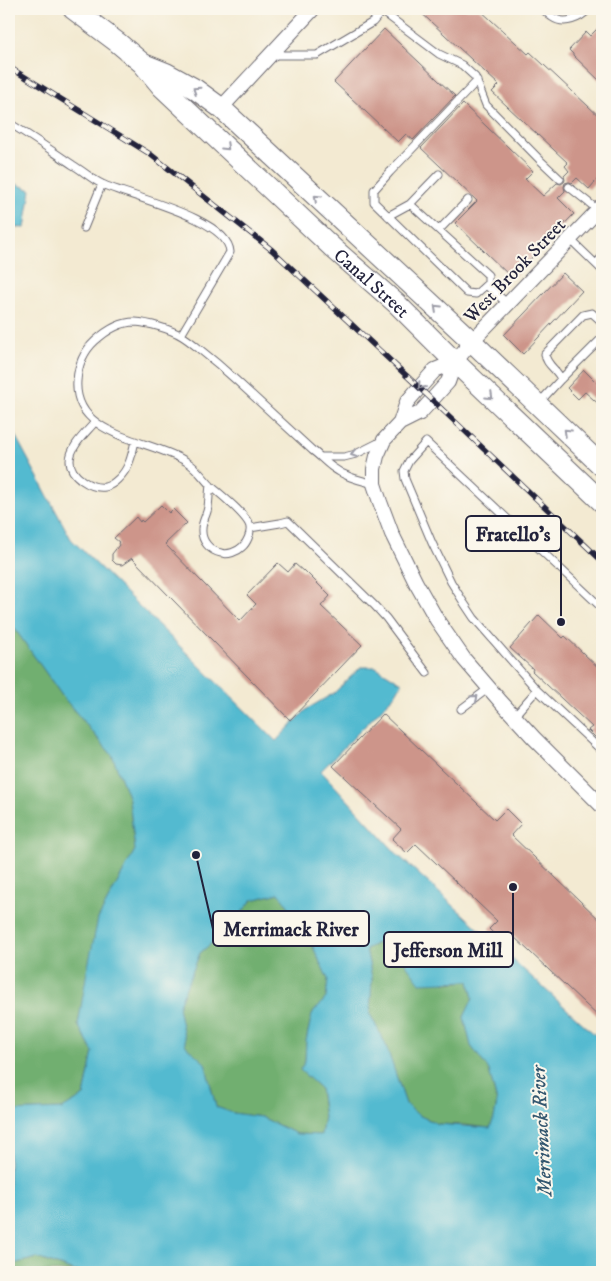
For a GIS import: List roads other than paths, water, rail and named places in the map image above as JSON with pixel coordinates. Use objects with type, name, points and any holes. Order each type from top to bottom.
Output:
[{"type":"street","points":[[220,108],[313,9]]},
{"type":"street","name":"Canal Street","points":[[82,11],[142,63],[162,87],[334,249],[397,304],[602,502]]},
{"type":"street","name":"Canal Street","points":[[142,63],[166,73],[195,89],[220,108],[472,342],[602,466]]},
{"type":"street","name":"West Brook Street","points":[[384,440],[400,423],[420,413],[448,382],[455,362],[472,342],[600,208]]},
{"type":"street","points":[[384,440],[374,469],[374,484],[392,534],[437,620],[464,659],[489,688],[534,738],[602,806]]},
{"type":"lane","points":[[543,9],[553,18],[561,21],[572,20],[582,16],[589,9]]},
{"type":"lane","points":[[269,54],[317,55],[373,22],[381,10],[438,54],[462,65],[475,77],[486,105],[560,179]]},
{"type":"lane","points":[[410,204],[488,275],[488,283],[476,294],[467,293],[374,202],[374,190],[477,81]]},
{"type":"lane","points":[[9,123],[102,184],[190,215],[225,239],[230,246],[230,252],[181,335]]},
{"type":"lane","points":[[388,216],[410,204],[439,174]]},
{"type":"lane","points":[[84,228],[102,184]]},
{"type":"lane","points":[[569,187],[600,208]]},
{"type":"lane","points":[[439,230],[468,200]]},
{"type":"lane","points":[[570,239],[602,270]]},
{"type":"lane","points":[[596,264],[602,257]]},
{"type":"lane","points":[[486,285],[508,304]]},
{"type":"lane","points":[[560,379],[559,375],[546,360],[545,354],[583,315],[592,313],[602,322]]},
{"type":"lane","points":[[210,485],[208,507],[202,530],[203,537],[208,546],[215,551],[223,554],[233,552],[242,548],[247,541],[250,528],[248,522],[203,476],[188,462],[164,450],[107,430],[95,422],[86,412],[80,401],[77,385],[78,369],[84,354],[93,342],[119,324],[133,322],[151,324],[181,335],[218,363],[288,429],[333,468],[354,479],[374,484]]},
{"type":"lane","points":[[538,404],[560,379],[602,338]]},
{"type":"lane","points":[[95,422],[74,448],[70,460],[71,468],[89,484],[97,487],[106,487],[117,481],[126,471],[135,441]]},
{"type":"lane","points":[[321,457],[344,457],[356,454],[384,440]]},
{"type":"lane","points":[[602,608],[426,442],[409,461],[404,471],[405,479],[451,582],[474,618],[537,690],[602,751]]},
{"type":"lane","points":[[250,528],[288,521],[374,604],[427,673]]},
{"type":"lane","points":[[462,709],[489,688]]},
{"type":"lane","points":[[514,716],[537,690]]},
{"type":"water","points":[[9,181],[31,190],[25,228],[9,227]]},
{"type":"water","points":[[9,428],[15,435],[71,539],[276,741],[307,709],[334,693],[361,667],[376,667],[402,683],[395,695],[321,771],[399,856],[602,1041],[602,1272],[85,1272],[74,1271],[37,1258],[9,1265],[9,1111],[62,1109],[84,1096],[93,1052],[78,1025],[87,971],[98,919],[135,850],[129,799],[112,755],[63,697],[15,629],[9,625]],"holes":[[[279,893],[305,930],[328,979],[326,998],[312,1014],[306,1041],[305,1061],[300,1070],[320,1088],[324,1117],[321,1135],[297,1134],[261,1117],[233,1113],[216,1107],[205,1063],[186,1046],[178,1007],[200,953],[228,929],[252,900]],[[377,943],[397,949],[420,983],[469,981],[473,998],[464,1017],[471,1046],[489,1070],[497,1102],[490,1128],[438,1124],[418,1115],[406,1104],[385,1043],[370,1014],[372,978],[366,949]]]},
{"type":"railway","points":[[9,67],[150,154],[272,250],[602,561]]},
{"type":"place","name":"Fratello's","points":[[561,622]]},
{"type":"place","name":"Merrimack River","points":[[196,855]]},
{"type":"place","name":"Jefferson Mill","points":[[513,887]]}]
